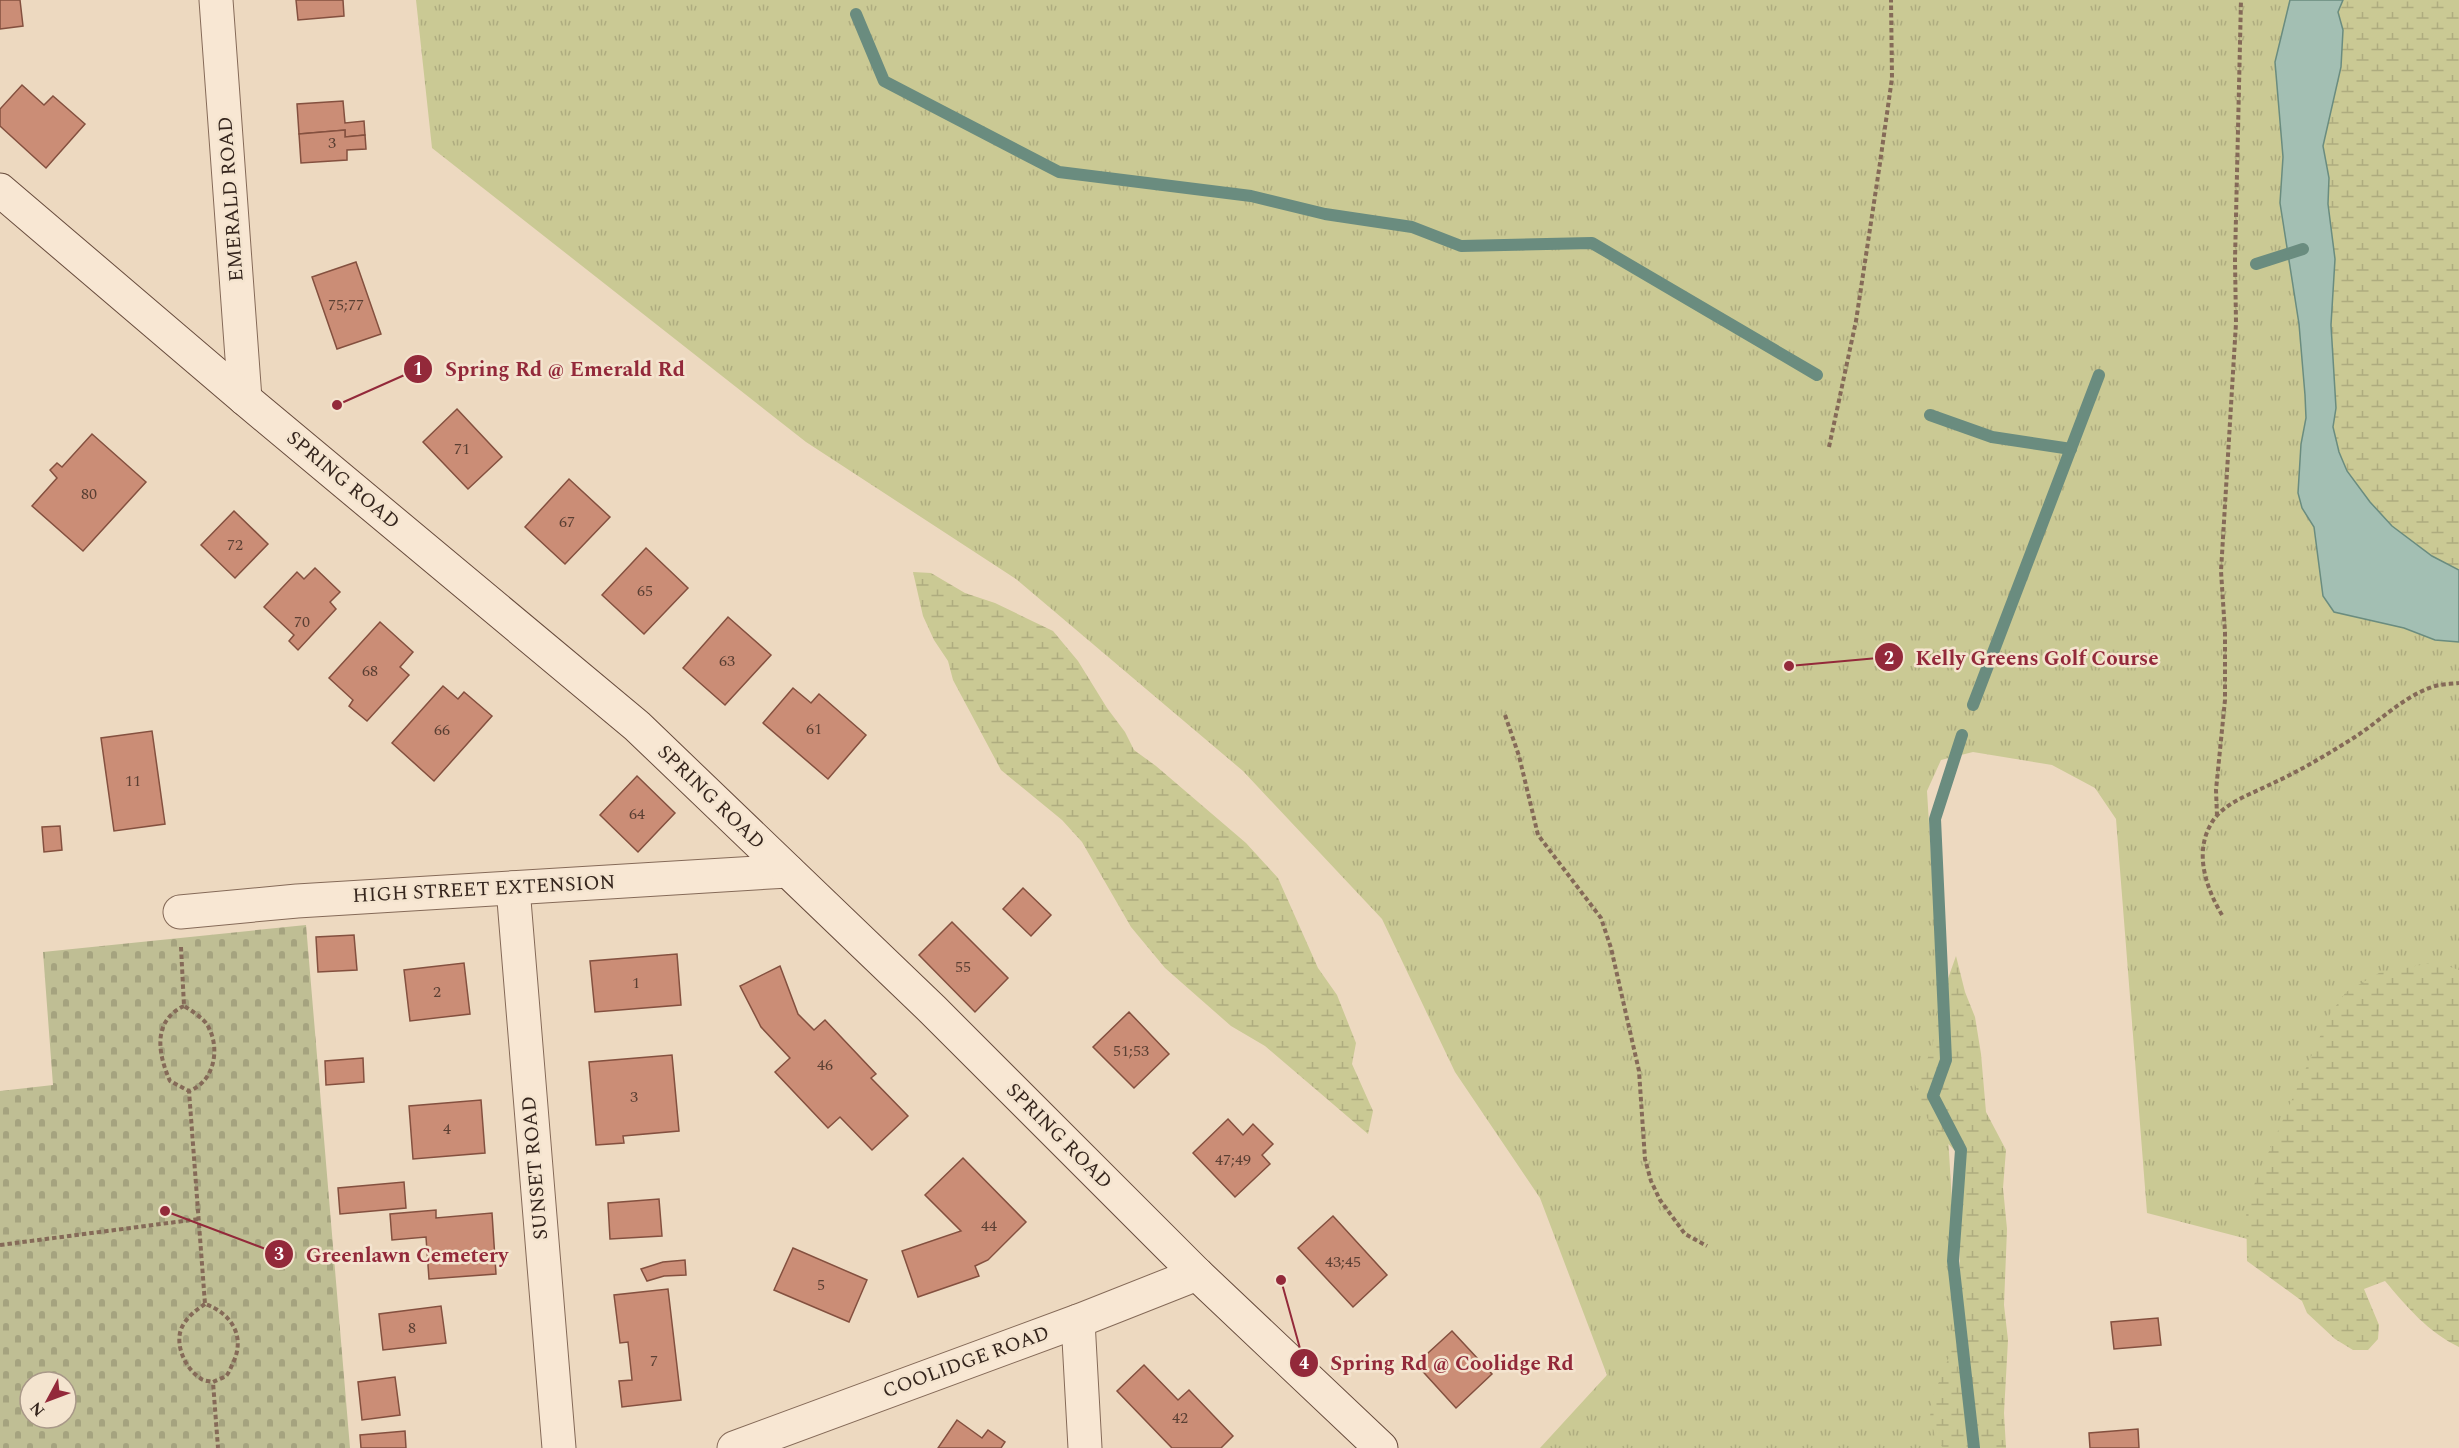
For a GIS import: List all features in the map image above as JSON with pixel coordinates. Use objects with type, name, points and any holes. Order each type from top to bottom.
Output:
[{"type":"street","name":"EMERALD ROAD","points":[[216,0],[245,399]]},
{"type":"street","name":"SPRING ROAD","points":[[0,190],[245,399],[637,726],[933,1010],[1197,1274],[1381,1448]]},
{"type":"street","name":"HIGH STREET EXTENSION","points":[[180,912],[297,901],[788,871]]},
{"type":"street","name":"SUNSET ROAD","points":[[513,888],[559,1448]]},
{"type":"street","name":"COOLIDGE ROAD","points":[[734,1448],[1078,1321],[1197,1274]]},
{"type":"street","points":[[1078,1321],[1085,1448]]},
{"type":"path","points":[[1829,447],[1856,321],[1892,78],[1891,0]]},
{"type":"path","points":[[2217,816],[2216,790],[2225,700],[2225,632],[2221,571],[2236,323],[2235,260],[2241,0]]},
{"type":"path","points":[[2222,915],[2209,893],[2203,869],[2207,834],[2211,823],[2217,816],[2234,802],[2295,773],[2355,737],[2403,703],[2432,687],[2459,683]]},
{"type":"path","points":[[1505,715],[1519,756],[1538,835],[1601,918],[1611,948],[1639,1071],[1645,1159],[1651,1181],[1660,1200],[1685,1234],[1707,1246]]},
{"type":"path","points":[[180,912],[184,1006]]},
{"type":"path","points":[[184,1006],[197,1014],[206,1024],[213,1040],[215,1055],[205,1080],[197,1088],[189,1091],[170,1081],[159,1051],[159,1035],[166,1021],[174,1011],[184,1006]]},
{"type":"path","points":[[189,1091],[205,1304]]},
{"type":"path","points":[[0,1245],[198,1219]]},
{"type":"path","points":[[205,1304],[220,1309],[232,1323],[238,1340],[235,1359],[226,1375],[213,1382],[200,1379],[188,1365],[179,1348],[181,1329],[192,1313],[205,1304]]},
{"type":"path","points":[[213,1382],[218,1448]]},
{"type":"green space","points":[[416,0],[2459,0],[2459,1294],[2147,1213],[2116,819],[2095,788],[2052,765],[1973,752],[1941,760],[1927,791],[1967,1448],[1540,1448],[1607,1375],[1540,1198],[1455,1072],[1382,919],[1243,771],[1016,579],[806,442],[432,148]]},
{"type":"green space","points":[[2343,0],[2459,0],[2459,570],[2432,556],[2392,526],[2370,502],[2347,471],[2339,452],[2333,427],[2336,408],[2331,325],[2335,259],[2328,204],[2329,178],[2323,146],[2341,67],[2343,30],[2338,12]]},
{"type":"green space","points":[[913,572],[931,573],[965,593],[995,603],[1053,631],[1078,661],[1125,732],[1134,750],[1246,843],[1278,878],[1318,968],[1337,995],[1356,1043],[1352,1064],[1373,1111],[1368,1134],[1265,1046],[1231,1026],[1165,968],[1131,927],[1082,842],[1062,820],[1001,770],[953,680],[948,661],[934,640],[923,616]]},
{"type":"green space","points":[[306,925],[350,1448],[0,1448],[0,1091],[53,1085],[43,952]]},
{"type":"green space","points":[[1956,956],[1965,992],[1975,1017],[1986,1112],[2006,1150],[2003,1188],[2007,1229],[2004,1305],[2008,1340],[2004,1413],[2006,1448],[1943,1448],[1935,1436],[1930,1417],[1932,1399],[1949,1357],[1960,1277],[1959,1215],[1962,1158],[1932,1127],[1923,1110],[1915,1084],[1932,1049],[1939,1004]]},
{"type":"green space","points":[[2436,962],[2459,970],[2459,1347],[2428,1326],[2385,1281],[2364,1289],[2379,1325],[2378,1339],[2368,1350],[2353,1350],[2335,1339],[2307,1313],[2302,1301],[2247,1261],[2246,1203],[2330,1014],[2346,992],[2379,973]]},
{"type":"shaded area","points":[[2290,0],[2343,0],[2338,12],[2343,30],[2341,67],[2323,146],[2329,178],[2328,204],[2335,259],[2331,325],[2336,408],[2333,427],[2339,452],[2347,471],[2370,502],[2392,526],[2432,556],[2459,570],[2459,642],[2435,640],[2404,628],[2334,612],[2323,596],[2314,527],[2302,508],[2298,493],[2301,444],[2306,418],[2305,395],[2299,324],[2280,203],[2283,157],[2275,62]]},
{"type":"building","points":[[0,0],[20,0],[23,26],[0,29]]},
{"type":"building","points":[[296,0],[343,0],[344,16],[298,20]]},
{"type":"building","points":[[22,85],[44,105],[53,96],[85,124],[46,168],[0,126],[0,109]]},
{"type":"building","points":[[343,101],[345,123],[364,121],[365,135],[345,137],[345,130],[299,134],[297,104]]},
{"type":"building","points":[[345,130],[345,137],[365,135],[366,149],[347,150],[347,160],[301,163],[299,134]]},
{"type":"building","points":[[356,262],[381,334],[337,349],[312,277]]},
{"type":"building","points":[[457,409],[502,457],[468,489],[423,442]]},
{"type":"building","points":[[92,434],[146,482],[83,551],[32,506],[57,478],[50,470],[57,463],[62,467]]},
{"type":"building","points":[[569,479],[610,517],[565,564],[525,527]]},
{"type":"building","points":[[234,511],[268,544],[235,578],[201,545]]},
{"type":"building","points":[[646,548],[688,588],[644,634],[602,595]]},
{"type":"building","points":[[315,568],[340,592],[330,602],[336,609],[298,650],[289,641],[294,635],[264,607],[297,572],[304,579]]},
{"type":"building","points":[[728,617],[771,655],[725,705],[683,668]]},
{"type":"building","points":[[380,622],[413,652],[400,667],[409,675],[367,721],[349,706],[353,700],[329,678]]},
{"type":"building","points":[[443,686],[458,699],[464,692],[492,716],[434,781],[392,743]]},
{"type":"building","points":[[793,688],[811,703],[819,694],[866,735],[828,779],[763,723]]},
{"type":"building","points":[[152,731],[165,824],[114,831],[101,738]]},
{"type":"building","points":[[637,776],[675,813],[638,852],[600,815]]},
{"type":"building","points":[[60,826],[62,850],[44,852],[42,827]]},
{"type":"building","points":[[1023,888],[1051,915],[1031,936],[1003,909]]},
{"type":"building","points":[[952,922],[1008,978],[975,1012],[919,955]]},
{"type":"building","points":[[354,935],[357,970],[318,972],[316,937]]},
{"type":"building","points":[[677,954],[681,1005],[595,1012],[590,961]]},
{"type":"building","points":[[464,963],[470,1014],[410,1021],[404,970]]},
{"type":"building","points":[[780,966],[798,1014],[814,1030],[825,1020],[876,1074],[871,1078],[908,1116],[872,1150],[840,1117],[828,1128],[775,1072],[790,1058],[761,1027],[740,986]]},
{"type":"building","points":[[1129,1012],[1169,1054],[1134,1088],[1093,1047]]},
{"type":"building","points":[[672,1055],[679,1131],[623,1136],[624,1143],[596,1145],[589,1062]]},
{"type":"building","points":[[363,1058],[364,1082],[326,1085],[325,1061]]},
{"type":"building","points":[[481,1100],[485,1153],[413,1159],[409,1106]]},
{"type":"building","points":[[1228,1119],[1243,1135],[1253,1124],[1273,1144],[1262,1155],[1270,1164],[1235,1197],[1193,1153]]},
{"type":"building","points":[[963,1158],[1026,1222],[988,1260],[975,1266],[979,1276],[918,1297],[902,1251],[961,1231],[925,1195]]},
{"type":"building","points":[[404,1182],[406,1208],[340,1214],[338,1188]]},
{"type":"building","points":[[659,1199],[662,1236],[610,1239],[608,1203]]},
{"type":"building","points":[[436,1210],[436,1218],[492,1213],[496,1274],[429,1279],[426,1237],[392,1240],[390,1214]]},
{"type":"building","points":[[1333,1216],[1387,1275],[1353,1307],[1298,1248]]},
{"type":"building","points":[[793,1248],[867,1280],[849,1322],[774,1290]]},
{"type":"building","points":[[685,1260],[686,1275],[664,1276],[647,1281],[641,1269],[663,1262]]},
{"type":"building","points":[[668,1289],[681,1400],[622,1407],[619,1381],[632,1380],[628,1342],[620,1343],[614,1295]]},
{"type":"building","points":[[441,1306],[446,1343],[383,1350],[379,1314]]},
{"type":"building","points":[[2158,1318],[2161,1345],[2114,1349],[2111,1322]]},
{"type":"building","points":[[1452,1331],[1492,1374],[1456,1408],[1416,1364]]},
{"type":"building","points":[[1144,1365],[1178,1400],[1189,1390],[1233,1436],[1221,1448],[1172,1448],[1117,1391]]},
{"type":"building","points":[[395,1377],[400,1415],[362,1420],[358,1382]]},
{"type":"building","points":[[957,1420],[982,1438],[988,1430],[1005,1442],[1001,1448],[938,1448]]},
{"type":"building","points":[[2138,1429],[2139,1448],[2090,1448],[2089,1433]]},
{"type":"building","points":[[405,1431],[406,1448],[361,1448],[360,1435]]},
{"type":"waterway","points":[[856,14],[884,81],[1059,172],[1251,196],[1325,214],[1412,227],[1461,246],[1592,243],[1817,375]]},
{"type":"waterway","points":[[2256,264],[2303,249]]},
{"type":"waterway","points":[[1973,705],[2099,375]]},
{"type":"waterway","points":[[1930,415],[1992,437],[2071,449]]},
{"type":"waterway","points":[[1962,735],[1935,819],[1946,1060],[1933,1096],[1961,1150],[1953,1261],[1974,1448]]},
{"type":"place","name":"Spring Rd @ Emerald Rd","points":[[337,405]]},
{"type":"place","name":"Kelly Greens Golf Course","points":[[1789,666]]},
{"type":"place","name":"Greenlawn Cemetery","points":[[165,1211]]},
{"type":"place","name":"Spring Rd @ Coolidge Rd","points":[[1281,1280]]}]
